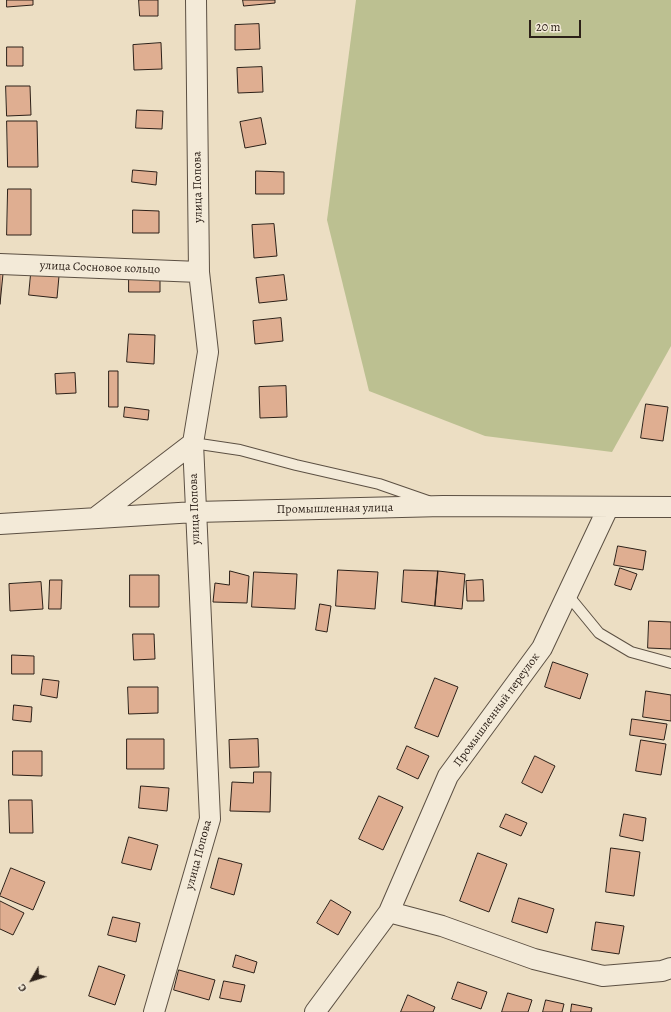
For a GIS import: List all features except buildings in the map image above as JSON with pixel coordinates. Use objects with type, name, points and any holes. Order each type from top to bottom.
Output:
[{"type":"street","name":"улица Попова","points":[[156,1004],[210,819],[193,443],[208,352],[199,272],[196,0]]},
{"type":"street","name":"улица Сосновое кольцо","points":[[0,264],[199,272]]},
{"type":"street","points":[[95,518],[193,443]]},
{"type":"street","name":"Промышленная улица","points":[[0,524],[195,512],[443,506],[608,508],[671,507]]},
{"type":"street","name":"Промышленный переулок","points":[[315,1012],[389,912],[448,776],[542,648],[608,508]]},
{"type":"street","points":[[389,912],[442,926],[534,959],[603,976],[662,971],[671,968]]},
{"type":"street","points":[[156,1004],[172,1012]]},
{"type":"lane","points":[[193,443],[240,450],[296,465],[379,484],[443,506]]},
{"type":"lane","points":[[567,594],[599,633],[631,652],[671,664]]},
{"type":"green space","points":[[356,0],[671,0],[671,346],[612,452],[485,436],[369,391],[327,220]]}]
